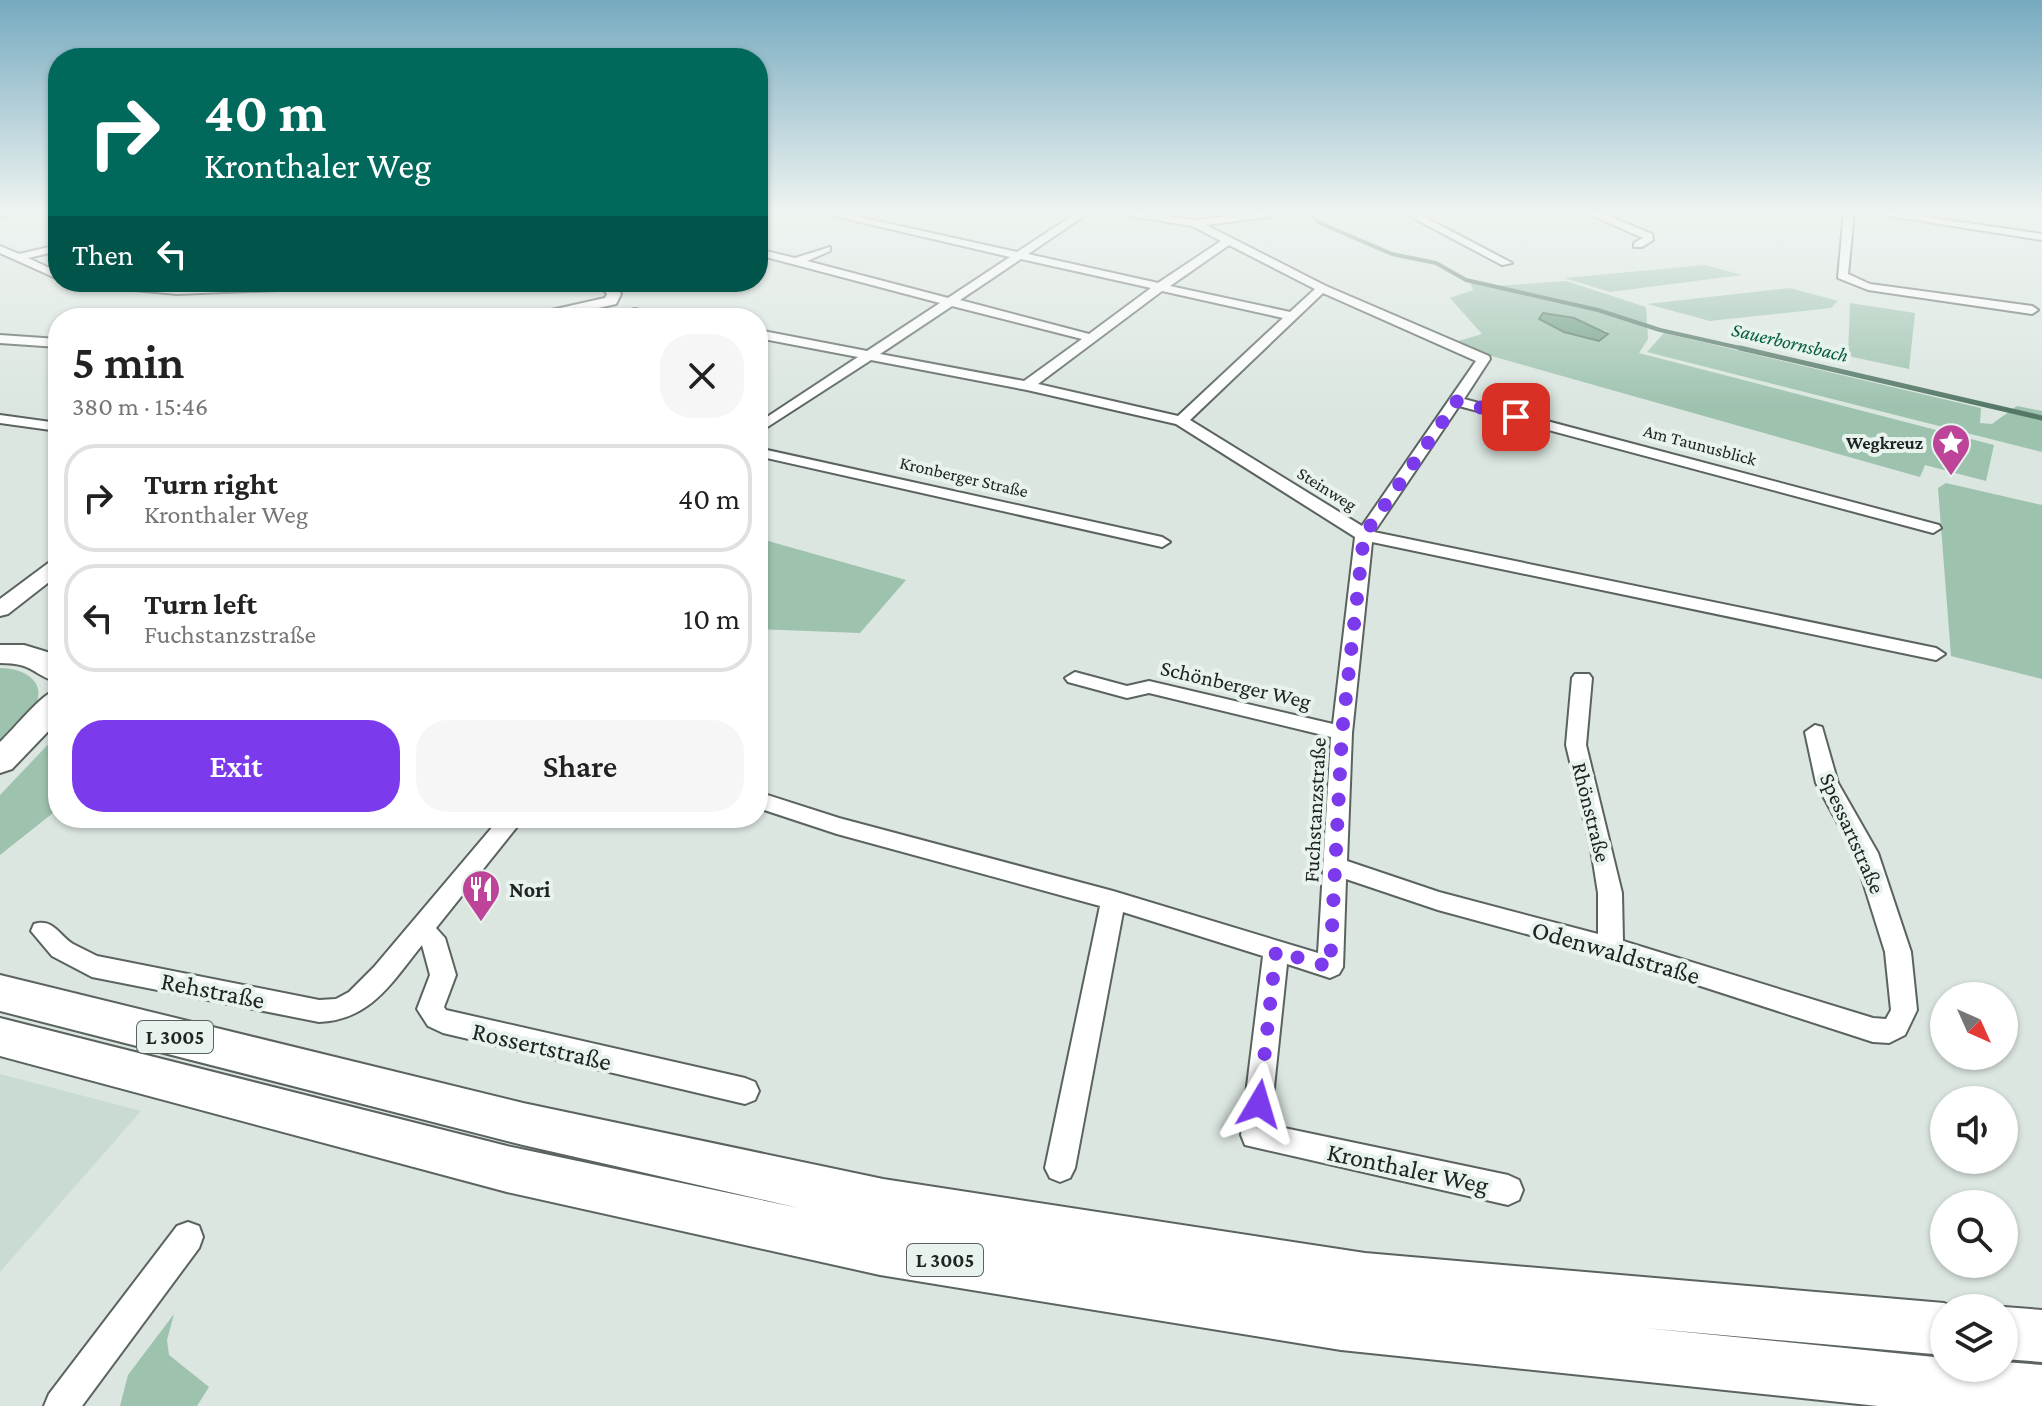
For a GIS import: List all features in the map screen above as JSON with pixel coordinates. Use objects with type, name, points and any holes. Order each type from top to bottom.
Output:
[{"type":"highway","points":[[0,632],[48,639]]},
{"type":"highway","points":[[0,654],[32,656],[48,663]]},
{"type":"highway","points":[[0,761],[48,712]]},
{"type":"highway","points":[[0,779],[48,735]]},
{"type":"highway","name":"L 3005","points":[[0,993],[523,1124],[883,1203],[1365,1278],[1930,1328]]},
{"type":"highway","name":"L 3005","points":[[0,1037],[507,1169],[880,1250],[1341,1324],[1908,1382],[2042,1392]]},
{"type":"highway","points":[[2018,1334],[2042,1336]]},
{"type":"street","points":[[850,278],[1091,338]]},
{"type":"street","points":[[768,422],[983,278]]},
{"type":"street","points":[[1113,278],[1291,316]]},
{"type":"street","points":[[1027,386],[1174,278]]},
{"type":"street","points":[[1181,421],[1322,288],[1302,278]]},
{"type":"street","points":[[1844,278],[1868,287],[2032,310]]},
{"type":"street","name":"Fuchstanzstraße","points":[[1276,951],[1330,967],[1342,733],[1364,535],[1484,359],[1322,288]]},
{"type":"street","points":[[611,301],[612,292]]},
{"type":"street","points":[[579,308],[611,301],[624,308]]},
{"type":"street","name":"Steinweg","points":[[768,336],[1027,386],[1181,421],[1364,535],[1936,654]]},
{"type":"street","points":[[0,339],[48,342]]},
{"type":"street","name":"Am Taunusblick","points":[[1457,401],[1933,528]]},
{"type":"street","points":[[0,419],[48,426]]},
{"type":"street","name":"Kronberger Straße","points":[[768,454],[1162,542]]},
{"type":"street","points":[[0,609],[48,573]]},
{"type":"street","name":"Schönberger Weg","points":[[1075,678],[1127,692],[1149,687],[1342,733]]},
{"type":"street","name":"Rhönstraße","points":[[1582,678],[1576,745],[1610,893],[1611,947]]},
{"type":"street","name":"Spessartstraße","points":[[1815,732],[1827,783],[1866,853],[1895,939],[1904,1010],[1896,1027]]},
{"type":"street","points":[[768,803],[837,826],[1113,900],[1276,951]]},
{"type":"street","name":"Rehstraße","points":[[43,931],[61,949],[92,966],[319,1011],[340,1010],[358,1000],[422,932],[505,828]]},
{"type":"street","name":"Odenwaldstraße","points":[[1335,866],[1512,923],[1611,947],[1873,1030],[1889,1031],[1896,1027]]},
{"type":"street","points":[[1060,1168],[1113,900]]},
{"type":"street","name":"Rossertstraße","points":[[422,932],[433,938],[443,975],[430,1009],[437,1018],[452,1025],[745,1091]]},
{"type":"street","name":"Kronthaler Weg","points":[[1276,951],[1255,1135],[1508,1190]]},
{"type":"street","points":[[61,1406],[188,1237]]},
{"type":"shaded area","points":[[1564,278],[1568,278],[1722,278],[1610,292]]},
{"type":"shaded area","points":[[1469,279],[1493,286],[1566,281],[1646,307],[1648,339],[1639,353],[1994,445],[1986,481],[1925,465],[1920,477],[1488,355],[1455,342],[1482,334],[1450,298],[1473,290]],"holes":[[[1543,313],[1568,318],[1607,331],[1600,341],[1564,332],[1540,319]]]},
{"type":"shaded area","points":[[1790,288],[1838,301],[1831,308],[1710,321],[1647,304]]},
{"type":"shaded area","points":[[1850,303],[1915,313],[1909,369],[1848,356]]},
{"type":"shaded area","points":[[1543,313],[1574,318],[1608,334],[1599,341],[1564,332],[1539,319]]},
{"type":"shaded area","points":[[1664,333],[1981,408],[1980,423],[1992,424],[2017,406],[2042,411],[2042,452],[1647,352]]},
{"type":"shaded area","points":[[1946,483],[2042,505],[2042,679],[1951,656],[1938,488]]},
{"type":"shaded area","points":[[768,541],[906,580],[860,633],[768,629]]},
{"type":"shaded area","points":[[0,668],[26,674],[37,685],[39,692],[30,714],[0,741]]},
{"type":"shaded area","points":[[48,745],[48,817],[0,855],[0,795]]},
{"type":"shaded area","points":[[0,1074],[141,1111],[0,1272]]},
{"type":"shaded area","points":[[174,1314],[167,1340],[169,1355],[209,1387],[197,1406],[120,1406],[128,1375]]},
{"type":"waterway","name":"Sauerbornsbach","points":[[1462,278],[1749,350]]},
{"type":"waterway","name":"Sauerbornsbach","points":[[1740,348],[2042,418]]},
{"type":"place","name":"Wegkreuz","points":[[1951,477]]},
{"type":"place","name":"Nori","points":[[481,923]]},
{"type":"route","points":[[1259,1104],[1276,951],[1330,967],[1342,733],[1364,535],[1457,401],[1516,417]]}]
